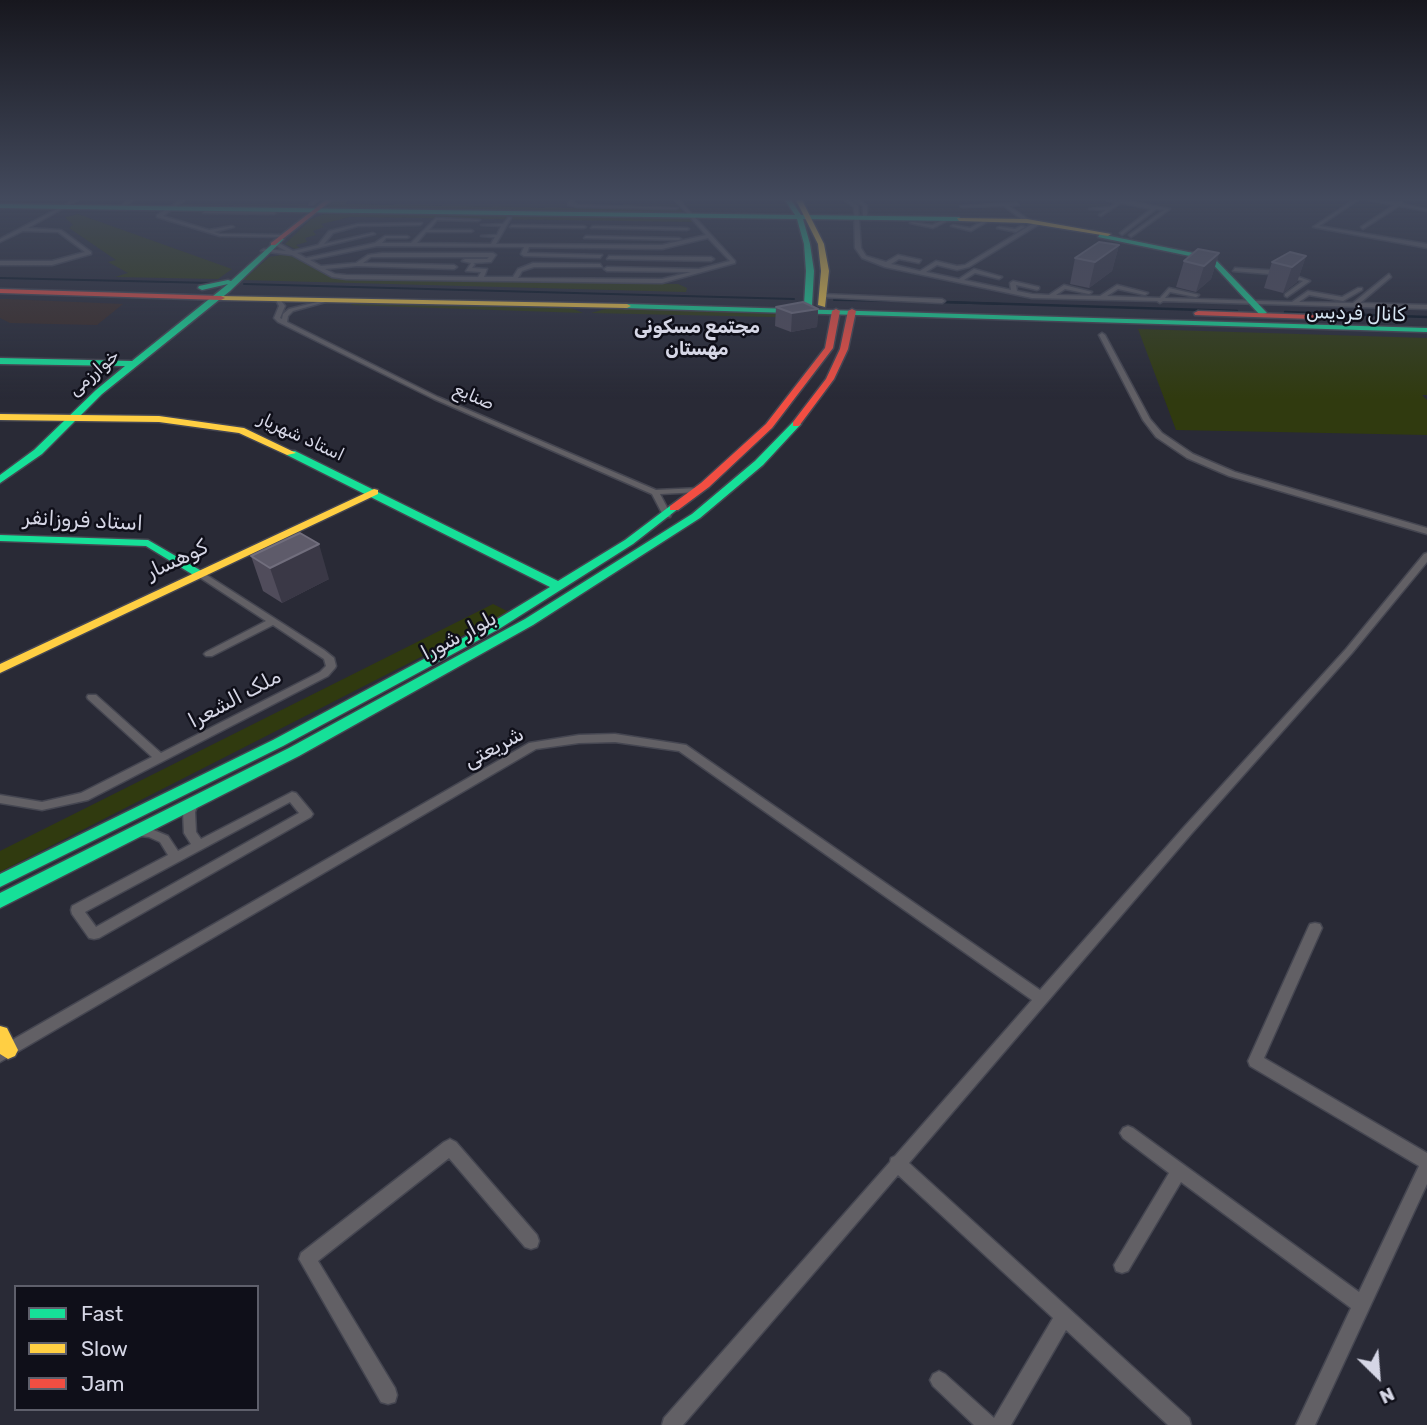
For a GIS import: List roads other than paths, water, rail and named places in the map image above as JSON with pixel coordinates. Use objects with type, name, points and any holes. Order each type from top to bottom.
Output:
[{"type":"main road","name":"خوارزمی","points":[[0,480],[38,452],[133,364],[248,266]]},
{"type":"main road","name":"بلوار شورا","points":[[0,881],[278,743],[495,626],[560,587],[667,515],[743,452],[788,404],[830,348],[820,303],[824,266]]},
{"type":"main road","points":[[1218,266],[1259,309]]},
{"type":"main road","points":[[1232,266],[1260,301],[1259,309]]},
{"type":"main road","points":[[0,285],[696,305],[820,303],[852,312],[1143,314],[1427,323]]},
{"type":"main road","points":[[0,290],[217,291],[279,300],[696,305],[820,303],[972,312],[1427,330]]},
{"type":"main road","points":[[1143,314],[1259,309],[1393,322]]},
{"type":"main road","name":"بلوار شورا","points":[[0,901],[294,752],[529,622],[696,516],[759,463],[803,416],[830,379],[844,349],[852,312]]},
{"type":"main road","points":[[0,361],[133,364]]},
{"type":"main road","name":"استاد شهریار","points":[[0,417],[159,419],[219,425],[258,437],[374,492],[560,587]]},
{"type":"main road","name":"کوهسار","points":[[0,669],[374,492]]},
{"type":"main road","name":"استاد فروزانفر","points":[[0,538],[148,543],[199,573]]},
{"type":"main road","points":[[0,1034],[4,1052]]},
{"type":"street","points":[[320,268],[334,266]]},
{"type":"street","points":[[437,266],[453,267]]},
{"type":"street","points":[[470,266],[467,270],[485,270],[480,279]]},
{"type":"street","points":[[514,279],[520,270],[529,266]]},
{"type":"street","points":[[320,268],[338,277],[670,281],[718,266]]},
{"type":"street","points":[[892,266],[1050,297],[1160,301],[1259,309],[1292,304],[1427,307]]},
{"type":"street","points":[[920,272],[930,266]]},
{"type":"street","points":[[607,269],[697,270]]},
{"type":"street","points":[[1235,270],[1282,273],[1307,281],[1287,295]]},
{"type":"street","points":[[959,281],[974,271],[999,277]]},
{"type":"street","points":[[1353,306],[1389,276]]},
{"type":"street","points":[[1014,292],[1013,282],[1037,288]]},
{"type":"street","points":[[1050,297],[1064,287],[1089,292]]},
{"type":"street","points":[[1100,299],[1117,287],[1145,293]]},
{"type":"street","points":[[1292,304],[1308,293],[1343,299],[1360,289]]},
{"type":"street","points":[[1160,301],[1169,290],[1196,295]]},
{"type":"street","points":[[279,300],[282,306],[277,318],[284,323],[285,315],[291,310],[329,300]]},
{"type":"street","points":[[820,303],[942,301]]},
{"type":"street","name":"صنایع","points":[[284,323],[436,398],[655,492]]},
{"type":"street","points":[[1102,335],[1147,420],[1159,435],[1190,456],[1232,474],[1427,531]]},
{"type":"street","points":[[667,515],[655,492],[700,490]]},
{"type":"street","points":[[670,1425],[1040,999],[1349,651],[1427,556]]},
{"type":"street","name":"ملک الشعرا","points":[[0,799],[42,806],[62,804],[84,797],[324,674],[331,666],[329,658],[321,652],[199,573]]},
{"type":"street","points":[[209,654],[273,621]]},
{"type":"street","points":[[92,697],[161,759]]},
{"type":"street","name":"شریعتی","points":[[4,1052],[533,746],[615,737],[682,748],[1040,999]]},
{"type":"street","points":[[292,796],[307,814],[94,934],[76,910],[176,857],[292,796]]},
{"type":"street","points":[[193,802],[189,812],[190,833],[199,846]]},
{"type":"street","points":[[134,832],[151,833],[164,839],[176,857]]},
{"type":"street","points":[[1305,1425],[1427,1164],[1255,1061],[1315,928]]},
{"type":"street","points":[[1128,1133],[1362,1305]]},
{"type":"street","points":[[388,1395],[307,1259],[450,1147],[531,1241]]},
{"type":"street","points":[[897,1163],[1182,1425]]},
{"type":"street","points":[[1122,1265],[1179,1171]]},
{"type":"street","points":[[1000,1425],[1065,1317]]},
{"type":"street","points":[[939,1380],[988,1425]]},
{"type":"waterway","name":"کانال فردیس","points":[[0,278],[212,283]]},
{"type":"waterway","name":"کانال فردیس","points":[[244,284],[794,299]]},
{"type":"waterway","name":"کانال فردیس","points":[[834,300],[911,301]]},
{"type":"waterway","name":"کانال فردیس","points":[[940,302],[1003,304]]},
{"type":"waterway","name":"کانال فردیس","points":[[945,302],[1237,311]]},
{"type":"waterway","name":"کانال فردیس","points":[[1285,312],[1427,317]]},
{"type":"district","name":"مجتمع مسکونی مهستان","points":[[697,339]]}]
